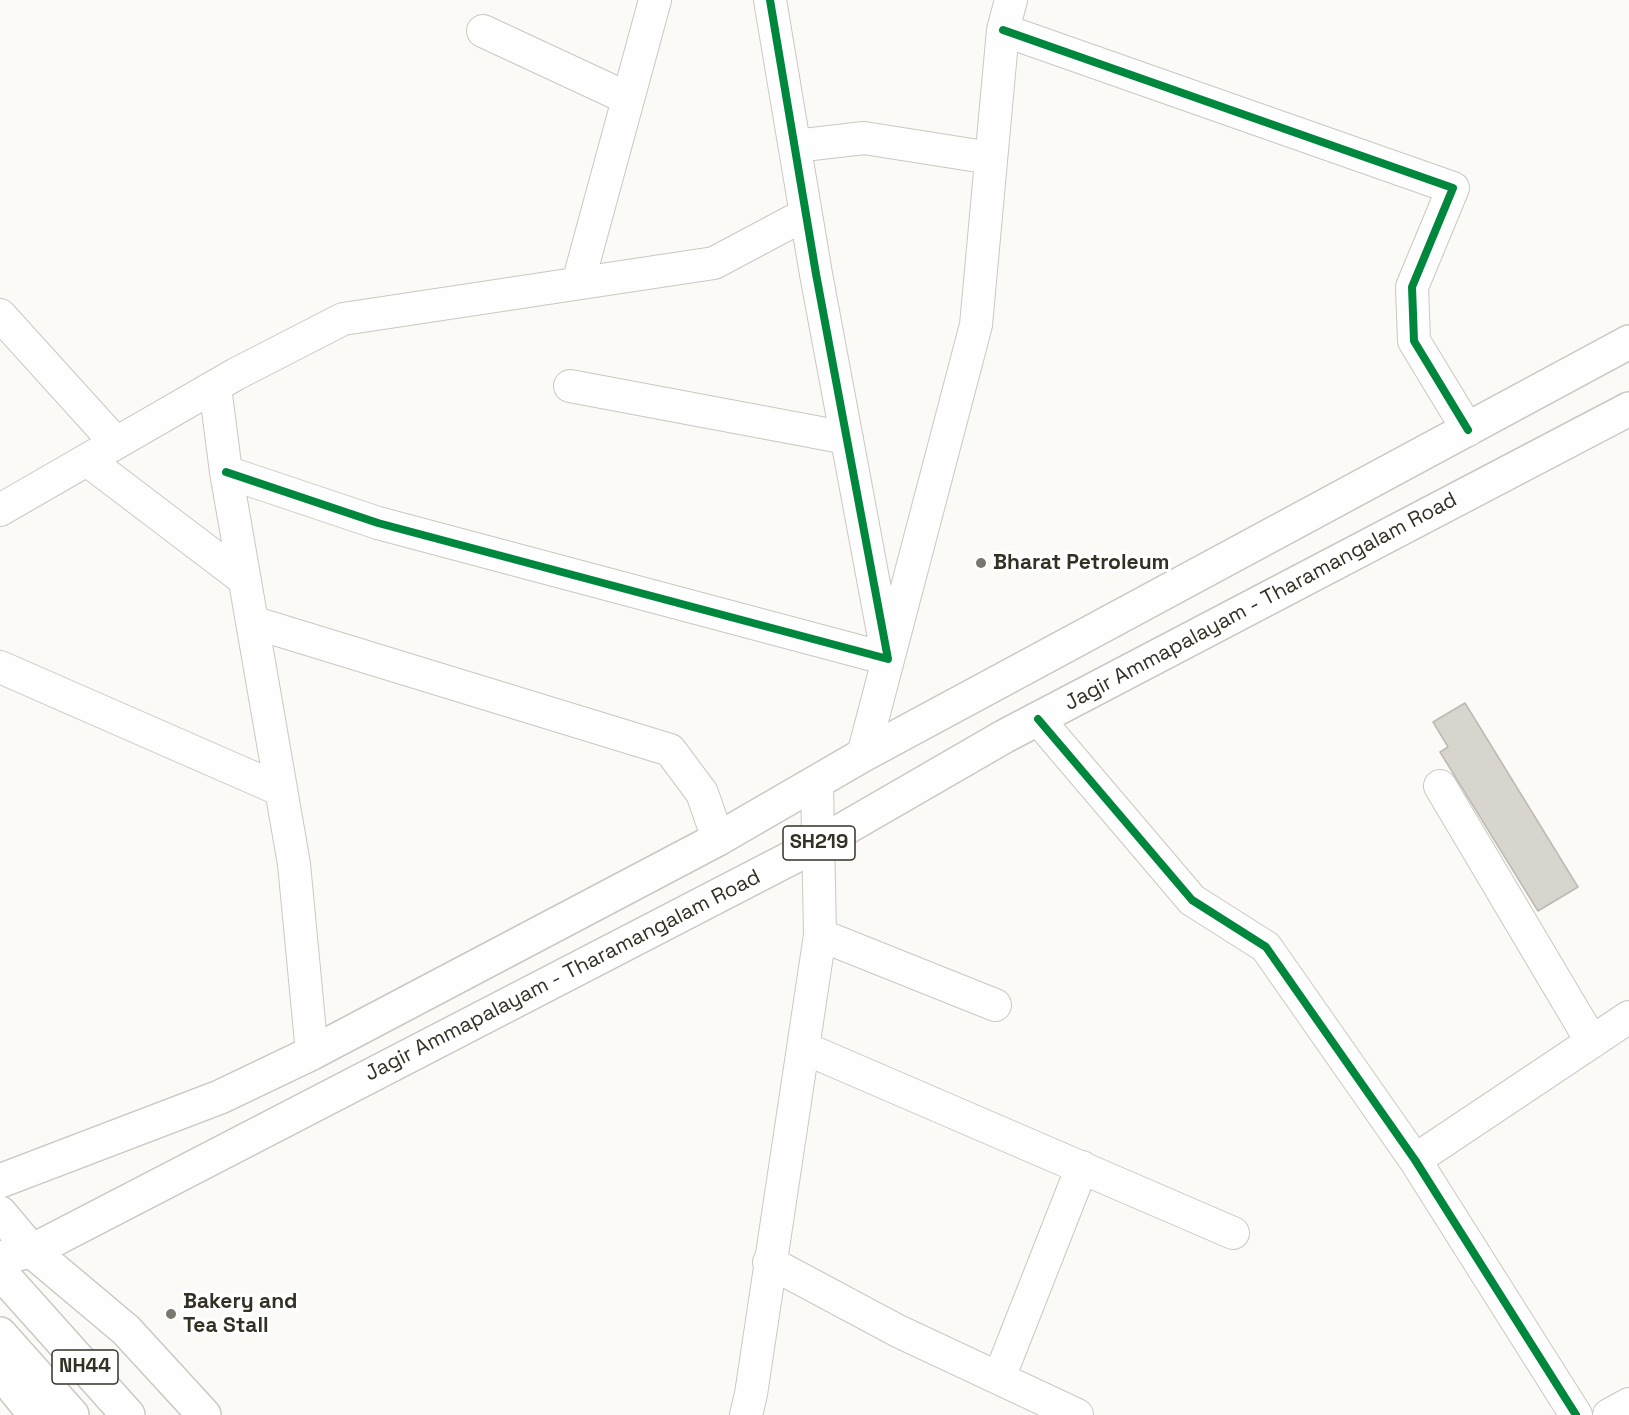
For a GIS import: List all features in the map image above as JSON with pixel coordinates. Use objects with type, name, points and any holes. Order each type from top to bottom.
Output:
[{"type":"main road","name":"SH219","points":[[0,1181],[220,1097],[312,1053],[718,839],[863,755],[1629,342]]},
{"type":"main road","name":"Jagir Ammapalayam - Tharamangalam Road","points":[[0,1258],[32,1251],[818,844],[1038,719],[1629,409]]},
{"type":"main road","points":[[0,1213],[32,1251],[126,1330],[204,1415]]},
{"type":"main road","name":"NH44","points":[[0,1272],[128,1415]]},
{"type":"main road","points":[[2,1349],[35,1415]]},
{"type":"main road","name":"NH44","points":[[2,1349],[72,1415]]},
{"type":"street","points":[[578,283],[655,0]]},
{"type":"street","points":[[770,0],[806,214],[888,659]]},
{"type":"street","points":[[863,755],[976,325],[1003,30],[1011,0]]},
{"type":"street","points":[[1003,30],[1453,188],[1412,287],[1414,341],[1468,430]]},
{"type":"street","points":[[483,31],[627,98]]},
{"type":"street","points":[[795,146],[864,138],[991,158]]},
{"type":"street","points":[[0,510],[215,387],[343,319],[714,263],[806,214]]},
{"type":"street","points":[[0,315],[116,443]]},
{"type":"street","points":[[570,386],[847,438]]},
{"type":"street","points":[[215,387],[226,472],[294,864],[312,1053]]},
{"type":"street","points":[[87,460],[245,580]]},
{"type":"street","points":[[226,472],[378,523],[888,659]]},
{"type":"street","points":[[252,622],[670,750],[702,793],[718,839]]},
{"type":"street","points":[[0,667],[281,790]]},
{"type":"street","points":[[1038,719],[1192,900],[1266,947],[1415,1160],[1576,1415]]},
{"type":"street","points":[[746,1415],[820,935],[817,782]]},
{"type":"street","points":[[1440,786],[1592,1042]]},
{"type":"street","points":[[820,935],[995,1005]]},
{"type":"street","points":[[1415,1160],[1629,1017]]},
{"type":"street","points":[[804,1048],[1233,1233]]},
{"type":"street","points":[[999,1378],[1082,1167]]},
{"type":"street","points":[[769,1262],[898,1331],[1077,1415]]},
{"type":"street","points":[[1609,1415],[1629,1404]]},
{"type":"building","points":[[1465,703],[1578,887],[1538,911],[1440,752],[1448,747],[1433,722]]},
{"type":"cycle path","points":[[226,472],[378,523],[888,659],[816,274],[770,0]]},
{"type":"cycle path","points":[[1003,30],[1453,188],[1412,287],[1414,341],[1468,430]]},
{"type":"cycle path","points":[[1038,719],[1192,900],[1266,947],[1415,1160],[1576,1415]]},
{"type":"place","name":"Bharat Petroleum","points":[[981,563]]},
{"type":"place","name":"Bakery and Tea Stall","points":[[171,1314]]}]
